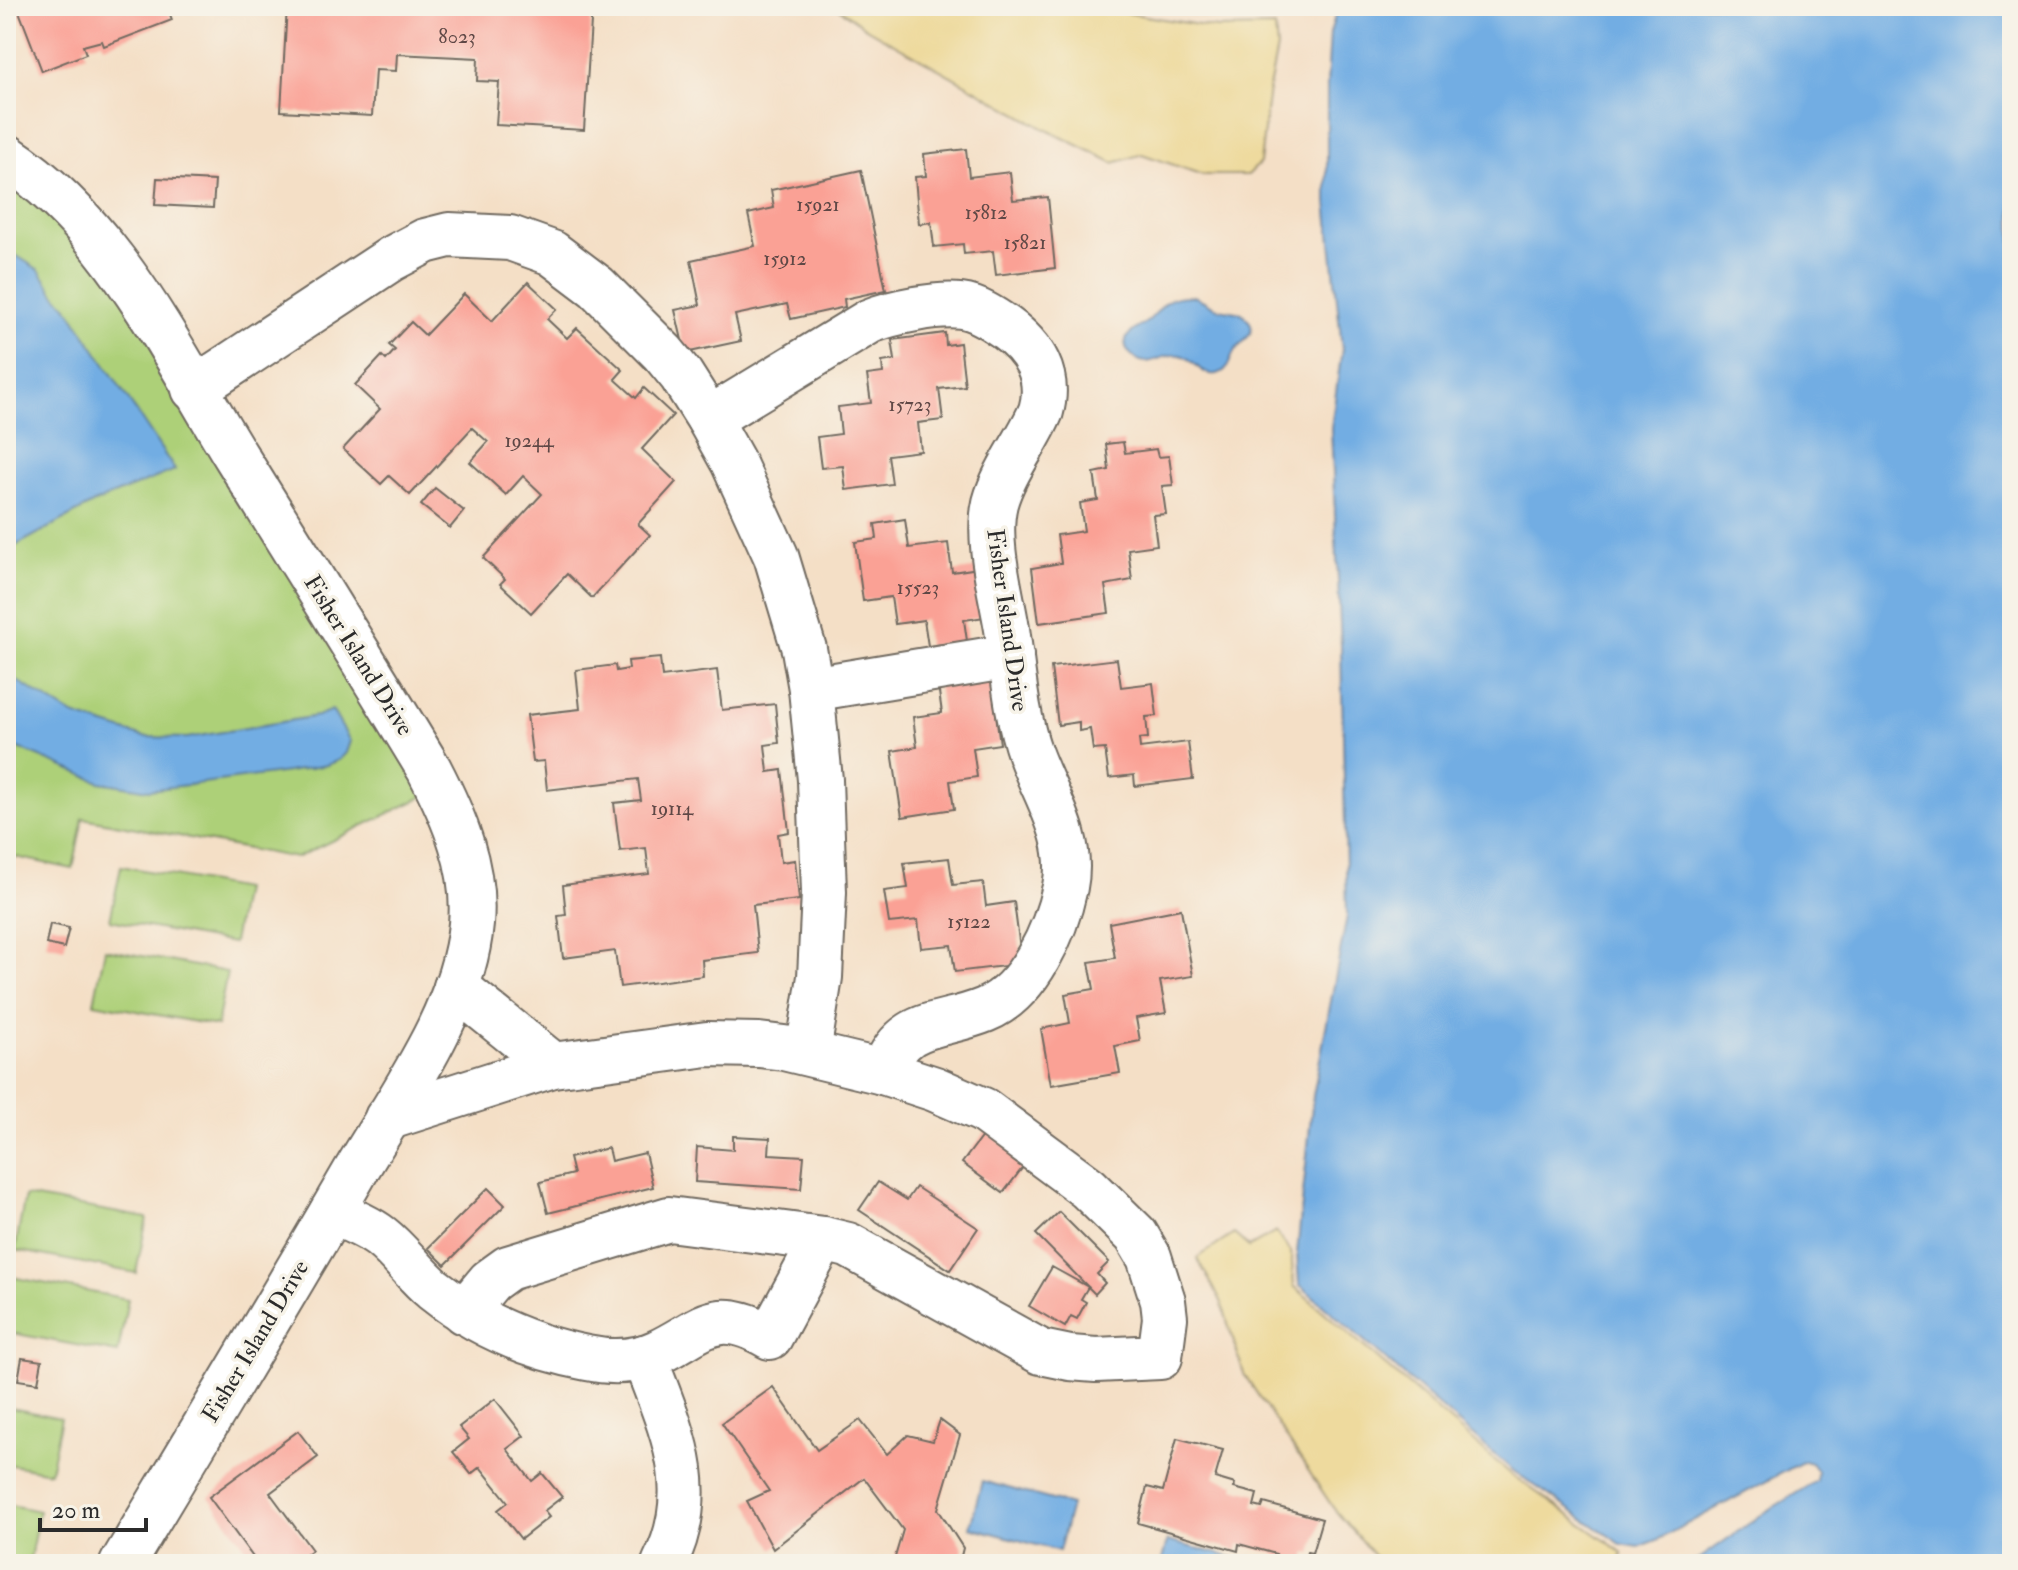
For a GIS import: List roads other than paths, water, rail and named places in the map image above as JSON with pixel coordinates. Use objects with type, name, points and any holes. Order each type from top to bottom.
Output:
[{"type":"street","name":"Fisher Island Drive","points":[[6,156],[28,171],[70,210],[118,265],[144,301],[194,389],[443,796],[466,857],[472,905],[468,946],[456,987],[428,1046],[122,1564]]},
{"type":"street","points":[[194,389],[408,250],[437,237],[494,236],[538,246],[565,261],[597,287],[663,353],[709,419],[744,484],[776,556],[804,649],[820,780],[824,916],[820,977],[808,1053]]},
{"type":"street","name":"Fisher Island Drive","points":[[709,419],[883,316],[952,305],[964,306],[987,315],[1016,335],[1038,362],[1044,387],[1041,411],[1001,489],[994,511],[992,534],[1026,741],[1060,825],[1066,848],[1067,873],[1061,904],[1035,960],[1011,993],[985,1010],[914,1031],[892,1050],[883,1072]]},
{"type":"street","points":[[811,689],[1011,656]]},
{"type":"street","points":[[456,987],[553,1065]]},
{"type":"street","points":[[387,1118],[553,1065],[707,1044],[759,1045],[808,1053],[883,1072],[935,1089],[983,1110],[1088,1188],[1136,1235],[1149,1257],[1165,1318],[1160,1357],[1096,1360],[1041,1352],[860,1250],[823,1239],[679,1219],[658,1221],[508,1268],[490,1281],[464,1312]]},
{"type":"street","points":[[332,1212],[380,1236],[432,1288],[464,1312],[520,1339],[571,1355],[610,1361],[644,1357],[701,1326],[714,1323],[738,1323],[770,1337],[823,1239]]},
{"type":"street","points":[[644,1357],[674,1436],[682,1472],[683,1491],[677,1533],[664,1564]]},
{"type":"water","points":[[1149,6],[1275,6],[1268,15],[1215,16]]},
{"type":"water","points":[[1338,6],[2012,6],[2012,1564],[1692,1564],[1816,1481],[1817,1471],[1811,1463],[1804,1461],[1657,1540],[1639,1547],[1621,1544],[1515,1472],[1299,1284],[1297,1253],[1313,1096],[1347,916],[1341,646],[1331,428],[1342,349],[1327,202],[1327,85],[1330,33]]},
{"type":"water","points":[[6,249],[39,270],[68,308],[175,470],[96,502],[6,551]]},
{"type":"water","points":[[1194,296],[1219,309],[1242,313],[1251,325],[1250,335],[1234,352],[1224,371],[1206,373],[1180,355],[1139,361],[1128,351],[1126,340],[1129,335],[1166,302],[1176,297]]},
{"type":"water","points":[[6,674],[73,715],[144,737],[187,738],[317,716],[332,710],[350,741],[346,753],[339,760],[288,772],[149,790],[100,782],[6,743]]},
{"type":"water","points":[[982,1481],[1071,1505],[1059,1551],[970,1527]]},
{"type":"water","points":[[1167,1541],[1235,1558],[1234,1564],[1161,1564]]}]
